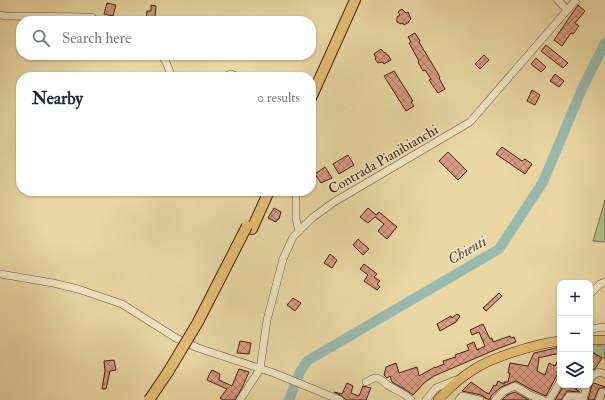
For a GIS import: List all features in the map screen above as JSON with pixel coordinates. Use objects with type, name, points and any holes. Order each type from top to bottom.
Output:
[{"type":"highway","points":[[316,72],[348,0]]},
{"type":"highway","points":[[316,87],[355,0]]},
{"type":"highway","points":[[149,400],[198,322],[222,276],[260,196]]},
{"type":"highway","points":[[157,400],[175,374],[205,324],[267,196]]},
{"type":"main road","points":[[593,340],[605,340]]},
{"type":"main road","points":[[438,400],[473,369],[490,361],[527,348],[557,342]]},
{"type":"main road","points":[[444,400],[462,378]]},
{"type":"street","points":[[558,0],[567,10]]},
{"type":"street","name":"Contrada Pianibianchi","points":[[260,369],[267,320],[277,280],[288,247],[299,231],[312,218],[334,202],[470,122],[576,0]]},
{"type":"street","points":[[0,15],[16,16]]},
{"type":"street","points":[[165,60],[170,72]]},
{"type":"street","points":[[296,196],[296,219],[299,231]]},
{"type":"street","points":[[0,274],[78,289],[122,304],[176,338],[198,348],[274,373],[339,399]]},
{"type":"street","points":[[593,291],[600,284],[605,282]]},
{"type":"street","points":[[593,328],[605,326]]},
{"type":"street","points":[[240,400],[260,369]]},
{"type":"street","points":[[593,376],[599,372],[605,374]]},
{"type":"street","points":[[366,382],[372,378],[380,378],[388,385],[403,392],[411,400]]},
{"type":"street","points":[[426,400],[436,388],[462,378]]},
{"type":"street","points":[[495,400],[504,391],[515,386],[528,398],[543,400]]},
{"type":"street","points":[[549,400],[557,387]]},
{"type":"street","points":[[566,400],[569,396],[583,398],[587,388]]},
{"type":"street","points":[[599,400],[602,392]]},
{"type":"street","points":[[458,400],[462,396],[480,400]]},
{"type":"green space","points":[[605,200],[605,242],[593,241]]},
{"type":"green space","points":[[593,343],[605,344],[605,359],[593,353]]},
{"type":"building","points":[[107,3],[116,5],[113,16],[104,14]]},
{"type":"building","points":[[151,5],[156,6],[155,16],[146,16],[147,11],[151,11]]},
{"type":"building","points":[[578,5],[585,11],[575,23],[579,26],[573,34],[571,33],[562,46],[554,40]]},
{"type":"building","points":[[402,9],[406,13],[408,12],[411,19],[404,25],[403,23],[401,24],[397,22],[397,17],[400,15],[398,12]]},
{"type":"building","points":[[415,33],[440,77],[439,78],[445,89],[438,93],[429,80],[431,79],[425,70],[423,71],[409,43],[411,42],[408,37]]},
{"type":"building","points":[[546,45],[568,63],[563,68],[541,51]]},
{"type":"building","points":[[381,49],[391,60],[384,64],[383,62],[378,63],[374,54]]},
{"type":"building","points":[[484,55],[489,60],[480,69],[475,64]]},
{"type":"building","points":[[536,58],[546,67],[541,72],[531,64]]},
{"type":"building","points":[[394,71],[413,101],[411,102],[414,106],[406,111],[384,76]]},
{"type":"building","points":[[555,74],[564,81],[559,87],[550,81]]},
{"type":"building","points":[[532,90],[540,95],[535,105],[527,101]]},
{"type":"building","points":[[502,147],[522,161],[525,159],[532,164],[525,174],[496,154]]},
{"type":"building","points":[[448,152],[467,171],[458,180],[439,161]]},
{"type":"building","points":[[348,155],[354,165],[339,174],[333,164]]},
{"type":"building","points":[[325,167],[332,178],[321,183],[316,173]]},
{"type":"building","points":[[274,208],[281,212],[279,219],[276,222],[268,218]]},
{"type":"building","points":[[368,208],[376,215],[379,212],[397,227],[387,239],[378,231],[384,224],[375,217],[368,223],[360,217]]},
{"type":"building","points":[[358,239],[369,249],[363,255],[353,245]]},
{"type":"building","points":[[330,254],[337,260],[332,268],[324,263]]},
{"type":"building","points":[[364,264],[377,274],[374,277],[380,281],[377,284],[380,287],[377,290],[364,281],[368,275],[360,269]]},
{"type":"building","points":[[499,293],[502,296],[486,311],[483,308]]},
{"type":"building","points":[[293,298],[301,303],[295,311],[287,305]]},
{"type":"building","points":[[457,314],[460,316],[456,322],[440,331],[437,324],[451,316],[452,318]]},
{"type":"building","points":[[483,324],[493,342],[510,336],[511,338],[514,337],[516,342],[434,376],[424,383],[413,395],[392,382],[390,376],[387,378],[384,375],[386,367],[396,363],[399,373],[417,367],[419,376],[444,364],[443,361],[456,357],[455,355],[469,350],[467,345],[474,342],[477,350],[485,346],[479,332],[472,335],[470,330]]},
{"type":"building","points":[[240,341],[251,343],[249,354],[237,353]]},
{"type":"building","points":[[557,348],[557,354],[538,358],[537,371],[545,375],[549,363],[555,366],[557,362],[557,375],[546,396],[516,381],[501,387],[491,396],[490,400],[481,395],[462,391],[471,382],[489,394],[494,385],[496,386],[498,381],[504,384],[504,382],[508,382],[510,363],[528,366],[534,353]]},
{"type":"building","points":[[593,353],[602,358],[593,370]]},
{"type":"building","points":[[114,360],[116,370],[110,371],[106,389],[102,389],[105,371],[104,361]]},
{"type":"building","points":[[239,369],[249,372],[242,388],[235,400],[223,400],[220,398],[227,389],[207,380],[209,375],[212,370],[220,374],[219,380],[232,386]]},
{"type":"building","points":[[347,383],[353,386],[351,393],[359,396],[363,386],[371,388],[366,400],[346,400],[334,392],[342,394]]},
{"type":"building","points":[[594,383],[605,388],[599,388],[594,400],[588,400],[591,388],[593,388]]},
{"type":"building","points":[[562,388],[574,388],[580,392],[567,391],[561,400],[555,400]]},
{"type":"building","points":[[515,392],[529,400],[502,400],[507,395]]},
{"type":"waterway","name":"Chienti","points":[[289,400],[300,372],[307,361],[499,249],[543,182],[582,89],[605,43]]}]
